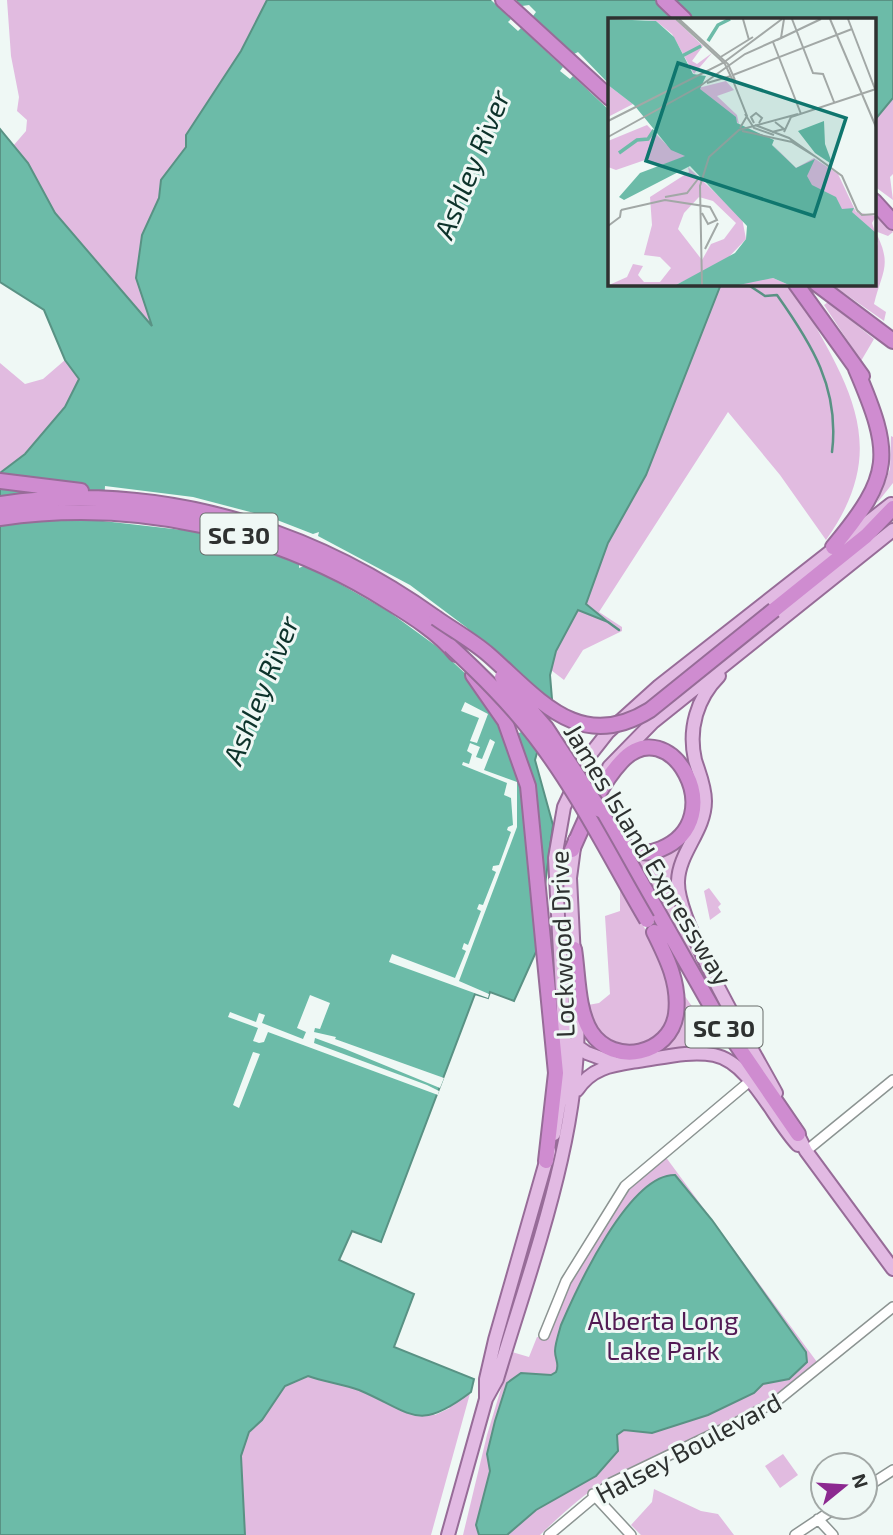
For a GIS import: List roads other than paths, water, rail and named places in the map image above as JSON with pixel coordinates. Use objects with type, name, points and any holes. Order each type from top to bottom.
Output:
[{"type":"highway","points":[[503,0],[608,96]]},
{"type":"highway","points":[[664,0],[683,18]]},
{"type":"highway","points":[[876,196],[893,209]]},
{"type":"highway","points":[[876,203],[893,222]]},
{"type":"highway","points":[[797,285],[856,369],[886,406]]},
{"type":"highway","points":[[818,285],[893,341]]},
{"type":"highway","points":[[833,547],[875,497],[886,465],[887,439],[882,417],[856,369]]},
{"type":"highway","points":[[0,481],[148,502]]},
{"type":"highway","name":"James Island Expressway","points":[[0,504],[49,499],[148,502],[233,518],[313,546],[375,578],[436,618],[527,705],[562,751],[600,810],[653,922],[798,1134]]},
{"type":"highway","name":"SC 30","points":[[436,618],[486,652],[552,712],[565,719],[598,727],[630,720],[650,710],[866,536],[893,508]]},
{"type":"highway","name":"James Island Expressway","points":[[0,518],[43,512],[99,511],[183,521],[238,534],[307,559],[368,589],[450,646],[500,695],[537,738],[750,1081]]},
{"type":"highway","points":[[450,646],[495,705],[524,767],[533,815],[555,989],[556,1073],[546,1161]]},
{"type":"highway","points":[[572,850],[599,791],[630,754],[643,748],[665,751],[683,766],[692,784],[694,805],[688,824],[677,839],[654,852],[645,853],[626,847],[600,810]]},
{"type":"highway","name":"SC 30","points":[[578,987],[588,1026],[602,1045],[630,1053],[658,1045],[674,1023],[677,1000],[672,973],[653,922]]},
{"type":"highway","points":[[574,949],[578,987]]},
{"type":"main road","name":"Lockwood Drive","points":[[486,1399],[486,1380],[495,1340],[563,1093],[565,1029],[555,989],[554,876],[564,807],[586,760],[608,732],[833,547],[893,503]]},
{"type":"main road","name":"Lockwood Drive","points":[[574,949],[569,878],[572,850],[580,822],[604,772],[632,739],[893,528]]},
{"type":"main road","points":[[751,643],[711,684],[696,712],[692,744],[704,789],[704,811],[679,870],[678,891],[687,922],[806,1151],[893,1269]]},
{"type":"main road","name":"Lockwood Drive","points":[[447,1535],[486,1399],[497,1379],[522,1296],[561,1156],[575,1092],[579,1048],[578,987]]},
{"type":"main road","points":[[565,1029],[579,1048],[605,1061],[620,1064]]},
{"type":"main road","points":[[575,1092],[589,1075],[620,1064],[688,1055],[715,1055],[727,1060],[750,1081],[792,1139],[806,1151]]},
{"type":"street","points":[[806,1151],[893,1080]]},
{"type":"street","points":[[544,1335],[566,1281],[625,1186],[750,1081]]},
{"type":"street","name":"Halsey Boulevard","points":[[549,1535],[593,1494],[623,1476],[736,1423],[778,1400],[893,1307]]},
{"type":"street","points":[[593,1494],[631,1535]]},
{"type":"street","points":[[795,1535],[815,1521]]},
{"type":"street","points":[[820,1521],[833,1535]]},
{"type":"water","name":"Ashley River","points":[[267,0],[893,0],[893,98],[876,119],[876,18],[608,18],[608,285],[721,285],[646,475],[608,543],[586,604],[608,622],[578,610],[556,651],[550,675],[552,699],[535,760],[553,825],[536,952],[514,1001],[490,992],[488,998],[475,994],[381,1242],[352,1231],[339,1260],[414,1294],[394,1347],[474,1379],[471,1392],[438,1412],[415,1415],[359,1390],[308,1376],[285,1386],[262,1420],[249,1432],[241,1456],[245,1535],[0,1535],[0,473],[25,454],[65,407],[79,379],[65,360],[44,310],[0,282],[0,129],[28,163],[55,213],[152,326],[136,278],[142,235],[159,198],[161,180],[186,147],[186,135],[241,51]]},
{"type":"water","name":"Alberta Long Lake Park","points":[[675,1175],[712,1220],[806,1352],[807,1362],[789,1379],[763,1384],[754,1393],[708,1415],[652,1433],[624,1430],[617,1435],[618,1451],[596,1476],[536,1510],[507,1535],[479,1535],[476,1525],[490,1471],[487,1454],[507,1383],[521,1373],[551,1375],[556,1372],[558,1367],[555,1348],[561,1325],[607,1236],[640,1193],[658,1180]]},
{"type":"waterway","points":[[748,285],[765,296],[777,295],[811,349],[827,387],[832,407],[832,452]]},
{"type":"waterway","points":[[608,622],[619,630]]}]
